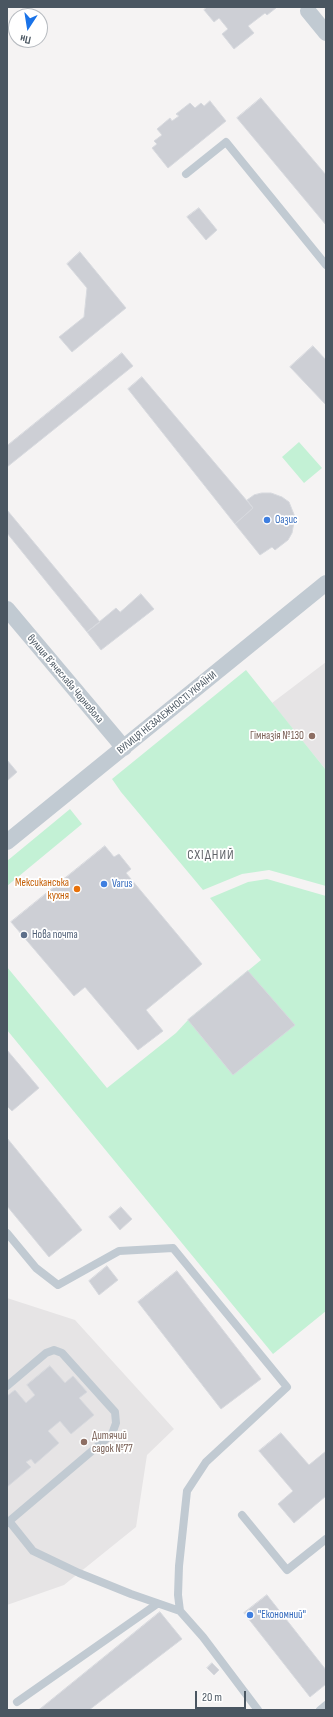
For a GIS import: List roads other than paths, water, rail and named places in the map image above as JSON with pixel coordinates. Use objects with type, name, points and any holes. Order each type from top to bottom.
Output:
[{"type":"street","points":[[310,9],[326,33]]},
{"type":"street","name":"ВУЛИЦЯ НЕЗАЛЕЖНОСТІ УКРАЇНИ","points":[[7,842],[326,583]]},
{"type":"street","name":"вулиця Вʼячеслава Чорновола","points":[[7,609],[124,748]]},
{"type":"lane","points":[[186,174],[226,142],[326,265]]},
{"type":"lane","points":[[7,1233],[36,1268],[58,1285],[119,1251],[173,1248],[287,1387],[206,1462],[187,1491],[179,1566],[178,1595],[180,1611]]},
{"type":"lane","points":[[7,1386],[46,1353],[54,1350],[62,1353],[115,1412],[116,1423],[112,1434],[8,1522],[33,1551],[79,1573],[157,1604],[180,1611],[203,1637],[258,1710]]},
{"type":"lane","points":[[242,1515],[287,1570],[326,1539]]},
{"type":"lane","points":[[17,1702],[157,1604]]},
{"type":"lane","points":[[320,1710],[326,1705]]},
{"type":"place","name":"Оазис","points":[[267,520]]},
{"type":"place","name":"Гімназія №130","points":[[312,736]]},
{"type":"place","name":"Varus","points":[[104,884]]},
{"type":"place","name":"Мексиканська кухня","points":[[77,889]]},
{"type":"place","name":"Нова почта","points":[[24,935]]},
{"type":"place","name":"Дитячий садок №77","points":[[84,1442]]},
{"type":"place","name":"\"Економний\"","points":[[250,1615]]},
{"type":"district","name":"СХІДНИЙ","points":[[211,856]]}]
